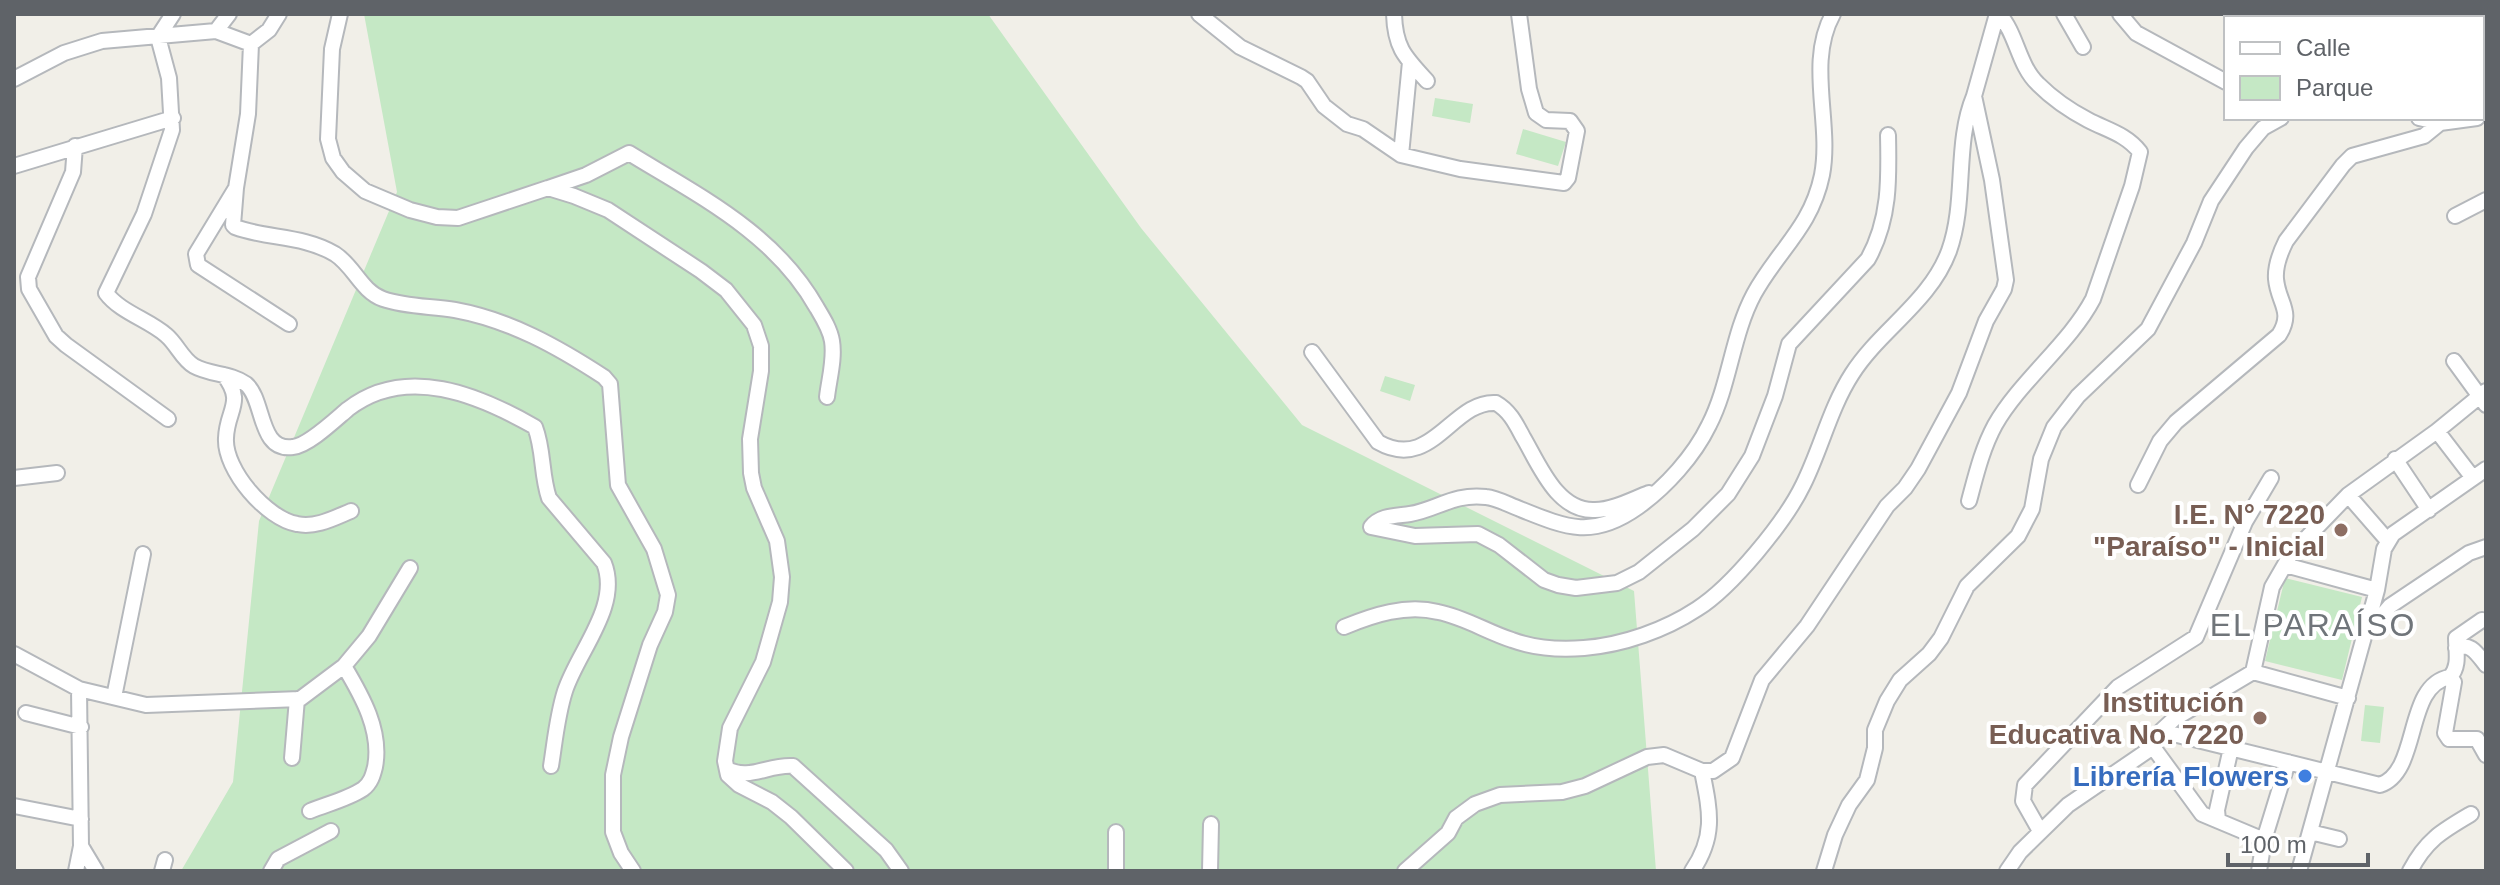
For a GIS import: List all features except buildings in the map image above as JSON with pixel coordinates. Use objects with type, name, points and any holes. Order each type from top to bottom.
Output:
[{"type":"street","points":[[173,14],[158,37],[169,78],[172,130],[144,214],[106,293],[108,297],[164,332],[193,366],[224,374],[245,384],[254,394],[268,435],[281,445],[293,448],[306,442],[363,397],[404,387],[435,387],[465,393],[485,400],[535,427],[542,444],[545,486],[549,498],[604,563],[608,572],[605,605],[566,687],[551,766]]},
{"type":"street","points":[[216,31],[229,14]]},
{"type":"street","points":[[279,14],[269,30],[251,44],[248,114],[233,225],[288,236],[333,253],[372,294],[385,300],[457,311],[540,337],[604,377],[610,384],[618,485],[654,549],[668,595],[665,612],[650,645],[621,737],[613,775],[613,832],[621,853],[633,871]]},
{"type":"street","points":[[340,14],[332,49],[328,139],[333,158],[343,172],[365,191],[410,210],[437,217],[458,218],[586,175],[629,153],[730,214],[766,243],[792,271],[810,294],[827,325],[833,352],[827,397]]},
{"type":"street","points":[[1199,14],[1240,47],[1307,81],[1324,106],[1347,124],[1363,129],[1401,155],[1460,169],[1564,183],[1568,178],[1577,134],[1575,125],[1570,121],[1546,120],[1538,116],[1529,89],[1519,14]]},
{"type":"street","points":[[1394,14],[1400,52],[1427,81]]},
{"type":"street","points":[[1833,14],[1824,35],[1820,57],[1825,125],[1822,172],[1813,207],[1755,293],[1740,324],[1710,423],[1691,456],[1640,506],[1610,523],[1564,527],[1486,497],[1451,499],[1413,514],[1393,515],[1375,522],[1371,527],[1415,536],[1478,534],[1499,545],[1544,580],[1558,585],[1576,588],[1617,583],[1639,572],[1693,529],[1728,494],[1752,456],[1775,396],[1789,344],[1868,259],[1876,243],[1890,187],[1888,135]]},
{"type":"street","points":[[1344,627],[1376,614],[1404,610],[1437,611],[1513,641],[1552,649],[1586,648],[1667,626],[1700,607],[1741,569],[1776,530],[1802,487],[1851,374],[1929,288],[1949,251],[1959,205],[1967,112],[1998,14],[2007,23],[2025,67],[2034,80],[2057,101],[2127,137],[2140,152],[2132,186],[2093,299],[2085,314],[1996,423],[1979,460],[1969,501]]},
{"type":"street","points":[[2064,14],[2083,47]]},
{"type":"street","points":[[2120,14],[2136,33],[2224,81]]},
{"type":"street","points":[[14,79],[64,53],[102,41],[216,31],[251,44]]},
{"type":"street","points":[[1401,155],[1410,62]]},
{"type":"street","points":[[1405,871],[1448,833],[1456,818],[1475,804],[1500,795],[1562,792],[1585,786],[1647,757],[1664,755],[1702,771],[1713,771],[1732,758],[1762,680],[1807,626],[1887,506],[1918,469],[1959,393],[1986,321],[2004,289],[2006,280],[1992,180],[1974,96]]},
{"type":"street","points":[[14,166],[173,118]]},
{"type":"street","points":[[1824,871],[1835,835],[1849,805],[1867,780],[1875,748],[1875,730],[1887,701],[1900,680],[1929,654],[1941,638],[1967,586],[2018,536],[2032,509],[2041,459],[2054,427],[2078,396],[2148,329],[2194,243],[2211,201],[2246,148],[2263,128],[2277,120]]},
{"type":"street","points":[[2427,120],[2440,123],[2461,120]]},
{"type":"street","points":[[2138,485],[2160,441],[2176,422],[2279,335],[2287,316],[2276,282],[2279,254],[2343,165],[2352,156],[2424,136],[2440,123]]},
{"type":"street","points":[[75,146],[73,172],[30,269],[29,289],[56,336],[168,419]]},
{"type":"street","points":[[236,188],[196,254],[196,261],[289,324]]},
{"type":"street","points":[[548,188],[608,210],[701,271],[740,305],[754,325],[761,346],[761,371],[750,439],[751,473],[754,488],[777,541],[782,577],[780,602],[763,662],[730,728],[725,761],[728,775],[791,817],[846,871]]},
{"type":"street","points":[[2455,216],[2486,200]]},
{"type":"street","points":[[1312,352],[1378,442],[1386,447],[1402,449],[1430,442],[1475,407],[1496,403],[1509,413],[1546,477],[1562,498],[1578,507],[1594,510],[1657,490]]},
{"type":"street","points":[[2253,672],[2272,587],[2291,554],[2348,495],[2484,397],[2454,361]]},
{"type":"street","points":[[224,374],[235,396],[225,439],[228,452],[239,477],[256,499],[271,512],[298,525],[319,524],[351,511]]},
{"type":"street","points":[[2437,431],[2473,478]]},
{"type":"street","points":[[2395,459],[2429,510]]},
{"type":"street","points":[[2299,871],[2388,541],[2393,534],[2486,469]]},
{"type":"street","points":[[14,478],[57,473]]},
{"type":"street","points":[[2040,831],[2023,801],[2025,785],[2118,687],[2196,637],[2245,522],[2271,478]]},
{"type":"street","points":[[2348,495],[2388,541]]},
{"type":"street","points":[[2364,637],[2390,606],[2469,553],[2486,547]]},
{"type":"street","points":[[114,697],[143,554]]},
{"type":"street","points":[[2285,565],[2377,590]]},
{"type":"street","points":[[14,654],[79,689],[146,705],[297,699],[324,684],[344,666],[369,636],[410,568]]},
{"type":"street","points":[[2161,731],[2380,785],[2386,783],[2407,754],[2415,716],[2423,701],[2437,682],[2455,672],[2456,638],[2460,632],[2482,620]]},
{"type":"street","points":[[2456,648],[2463,645],[2472,647],[2486,665]]},
{"type":"street","points":[[310,811],[362,789],[373,777],[378,747],[376,736],[356,686],[344,666]]},
{"type":"street","points":[[2007,871],[2040,831],[2068,805],[2153,747],[2161,731],[2174,719],[2253,672],[2348,698]]},
{"type":"street","points":[[2450,677],[2454,682],[2454,692],[2445,733],[2449,739],[2477,739],[2486,755]]},
{"type":"street","points":[[76,871],[81,846],[79,689]]},
{"type":"street","points":[[292,758],[297,699]]},
{"type":"street","points":[[26,713],[81,727]]},
{"type":"street","points":[[2153,747],[2202,814],[2264,840]]},
{"type":"street","points":[[2218,820],[2217,810],[2231,748]]},
{"type":"street","points":[[2259,871],[2264,840],[2288,762]]},
{"type":"street","points":[[727,769],[737,775],[793,766],[886,850],[901,871]]},
{"type":"street","points":[[1692,871],[1708,839],[1710,812],[1702,771]]},
{"type":"street","points":[[14,806],[81,819]]},
{"type":"street","points":[[2410,871],[2424,846],[2440,832],[2471,814]]},
{"type":"street","points":[[1210,871],[1211,824]]},
{"type":"street","points":[[271,871],[278,859],[331,831]]},
{"type":"street","points":[[1116,832],[1117,871]]},
{"type":"street","points":[[2310,832],[2339,839]]},
{"type":"street","points":[[81,846],[96,871]]},
{"type":"green space","points":[[364,14],[988,14],[1141,228],[1302,425],[1634,591],[1656,871],[181,871],[233,782],[259,521],[397,192]]},
{"type":"green space","points":[[1435,98],[1473,104],[1470,123],[1432,116]]},
{"type":"green space","points":[[1523,129],[1566,142],[1558,166],[1516,154]]},
{"type":"green space","points":[[1385,376],[1415,385],[1410,401],[1380,391]]},
{"type":"green space","points":[[2285,578],[2362,597],[2342,680],[2265,661]]},
{"type":"green space","points":[[2365,705],[2384,707],[2380,743],[2361,741]]},
{"type":"place","name":"I.E. N° 7220 \"Paraíso\" - Inicial","points":[[2341,530]]},
{"type":"place","name":"Institución Educativa No. 7220","points":[[2260,718]]},
{"type":"place","name":"Librería Flowers","points":[[2305,776]]},
{"type":"district","name":"EL PARAÍSO","points":[[2313,625]]}]
